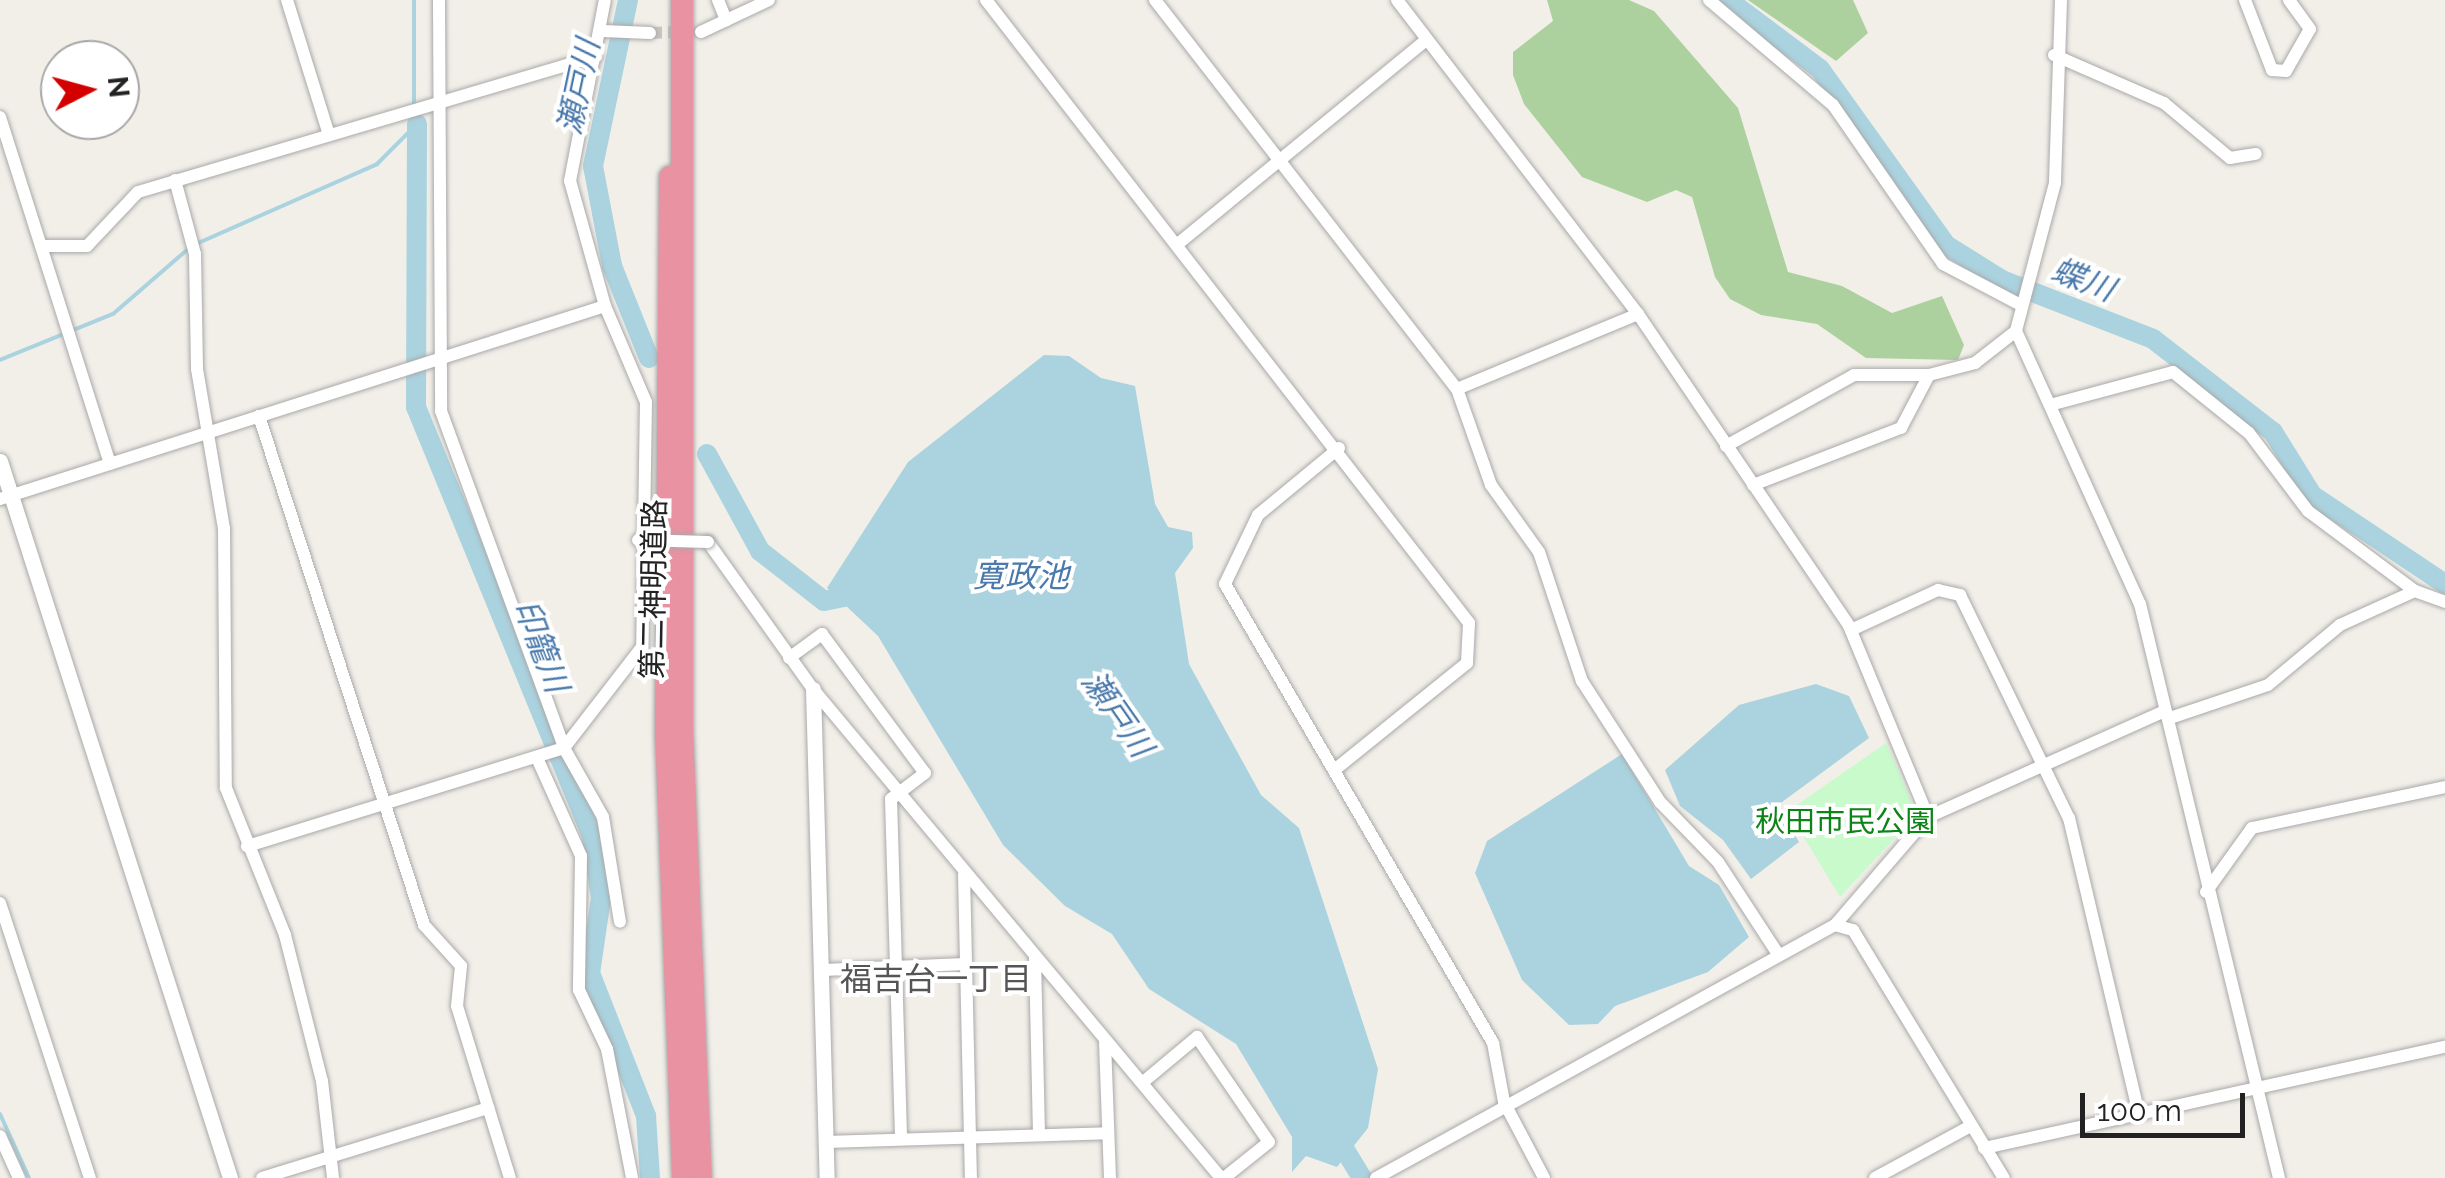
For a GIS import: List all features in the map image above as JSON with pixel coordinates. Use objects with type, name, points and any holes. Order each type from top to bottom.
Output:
[{"type":"highway","name":"第二神明道路","points":[[666,0],[666,732],[683,1178]]},
{"type":"highway","name":"第二神明道路","points":[[682,0],[682,732],[701,1178]]},
{"type":"street","points":[[286,0],[328,132]]},
{"type":"street","points":[[440,0],[434,360],[440,411],[564,748],[604,818],[620,922]]},
{"type":"street","points":[[247,846],[564,748],[642,646],[638,540],[646,402],[605,306],[570,200],[603,31],[605,0]]},
{"type":"street","points":[[718,0],[726,20]]},
{"type":"street","points":[[701,32],[769,0]]},
{"type":"street","points":[[986,0],[1339,448],[1469,623],[1473,652],[1338,767]]},
{"type":"street","points":[[1155,0],[1457,389],[1491,485],[1539,552],[1582,682],[1660,802],[1718,862],[1778,954]]},
{"type":"street","points":[[1397,0],[1638,314],[1852,630],[1928,817]]},
{"type":"street","points":[[1709,0],[1833,105],[1943,264],[2017,303]]},
{"type":"street","points":[[2061,0],[2054,55],[2055,183],[2024,271],[2016,331],[2128,566],[2279,1178]]},
{"type":"street","points":[[2245,0],[2272,70],[2286,71],[2310,28],[2289,0]]},
{"type":"street","points":[[603,31],[650,34]]},
{"type":"street","points":[[1178,243],[1426,40]]},
{"type":"street","points":[[2054,55],[2164,103],[2230,158],[2256,154]]},
{"type":"street","points":[[41,246],[87,246],[138,192],[399,110],[596,56]]},
{"type":"street","points":[[0,117],[110,464]]},
{"type":"street","points":[[176,180],[196,254],[207,432],[224,529],[226,788],[285,936],[333,1178]]},
{"type":"street","points":[[6,498],[605,306]]},
{"type":"street","points":[[1457,389],[1638,314]]},
{"type":"street","points":[[1726,446],[1854,375],[1929,375],[1975,363],[2016,331]]},
{"type":"street","points":[[2050,404],[2173,372],[2249,433],[2308,511],[2415,591],[2445,602]]},
{"type":"street","points":[[1753,486],[1901,428],[1929,375]]},
{"type":"street","points":[[259,416],[424,924],[460,966],[457,1006],[510,1178]]},
{"type":"street","points":[[1339,448],[1258,515],[1224,584],[1338,767],[1493,1043],[1504,1102],[1544,1178]]},
{"type":"street","points":[[0,461],[6,498],[230,1178]]},
{"type":"street","points":[[638,540],[708,542],[813,689],[1034,958],[1222,1178],[1269,1142],[1197,1037],[1142,1083]]},
{"type":"street","points":[[1852,630],[1938,590],[1960,595],[2049,763],[2098,924],[2139,1114]]},
{"type":"street","points":[[2165,711],[2170,718],[2285,676],[2340,625],[2415,591]]},
{"type":"street","points":[[789,658],[822,634],[925,773],[891,799],[901,1139]]},
{"type":"street","points":[[813,689],[827,1178]]},
{"type":"street","points":[[1382,1176],[1504,1102],[1835,925],[1928,817],[2165,711]]},
{"type":"street","points":[[536,758],[574,824],[587,912],[579,990],[607,1049],[632,1178]]},
{"type":"street","points":[[2206,892],[2252,828],[2445,786]]},
{"type":"street","points":[[964,874],[971,1178]]},
{"type":"street","points":[[0,903],[90,1178]]},
{"type":"street","points":[[1835,925],[1853,930],[1969,1127],[2004,1178]]},
{"type":"street","points":[[1034,958],[1039,1134]]},
{"type":"street","points":[[822,970],[964,964]]},
{"type":"street","points":[[1105,1042],[1110,1178]]},
{"type":"street","points":[[1984,1148],[2445,1047]]},
{"type":"street","points":[[262,1178],[488,1108]]},
{"type":"street","points":[[1875,1178],[1969,1127]]},
{"type":"street","points":[[826,1142],[1108,1132]]},
{"type":"street","points":[[0,1136],[19,1178]]},
{"type":"green space","points":[[1547,0],[1629,0],[1654,11],[1738,108],[1788,272],[1842,286],[1892,313],[1942,296],[1964,345],[1958,360],[1866,358],[1817,324],[1761,315],[1730,299],[1715,277],[1692,197],[1676,190],[1647,202],[1582,177],[1524,104],[1513,75],[1513,52],[1553,21]]},
{"type":"green space","points":[[1748,0],[1853,0],[1868,33],[1836,61]]},
{"type":"green space","name":"秋田市民公園","points":[[1886,743],[1917,814],[1840,897],[1788,811]]},
{"type":"water","name":"寛政池","points":[[1044,355],[1069,356],[1101,378],[1135,386],[1155,504],[1168,527],[1192,532],[1193,548],[1175,573],[1189,664],[1261,795],[1299,828],[1378,1069],[1368,1128],[1337,1167],[1306,1156],[1292,1172],[1292,1137],[1236,1044],[1149,989],[1112,934],[1065,906],[1003,845],[878,636],[827,588],[908,462]]},
{"type":"water","points":[[1816,684],[1849,696],[1869,738],[1778,805],[1799,842],[1751,879],[1723,840],[1680,806],[1665,770],[1739,705]]},
{"type":"water","points":[[1622,754],[1689,866],[1719,885],[1749,937],[1708,972],[1615,1006],[1598,1024],[1569,1025],[1522,980],[1475,873],[1487,841]]},
{"type":"waterway","points":[[414,0],[414,105]]},
{"type":"waterway","name":"瀬戸川","points":[[628,0],[593,166],[612,266],[649,358]]},
{"type":"waterway","name":"蝶川","points":[[1728,0],[1820,69],[1946,245],[2002,280],[2153,339],[2273,432],[2312,495],[2445,584]]},
{"type":"waterway","points":[[196,244],[377,164],[417,124],[416,115]]},
{"type":"waterway","name":"印籠川","points":[[417,124],[416,407],[592,837],[601,898],[590,973],[646,1116],[650,1178]]},
{"type":"waterway","points":[[0,360],[113,314],[188,249]]},
{"type":"waterway","name":"瀬戸川","points":[[707,454],[760,551],[824,601],[864,593]]},
{"type":"waterway","points":[[0,1114],[29,1178]]},
{"type":"waterway","name":"瀬戸川","points":[[1337,1137],[1362,1178]]},
{"type":"tunnel","points":[[650,33],[684,32]]},
{"type":"district","name":"福吉台一丁目","points":[[936,979]]}]
